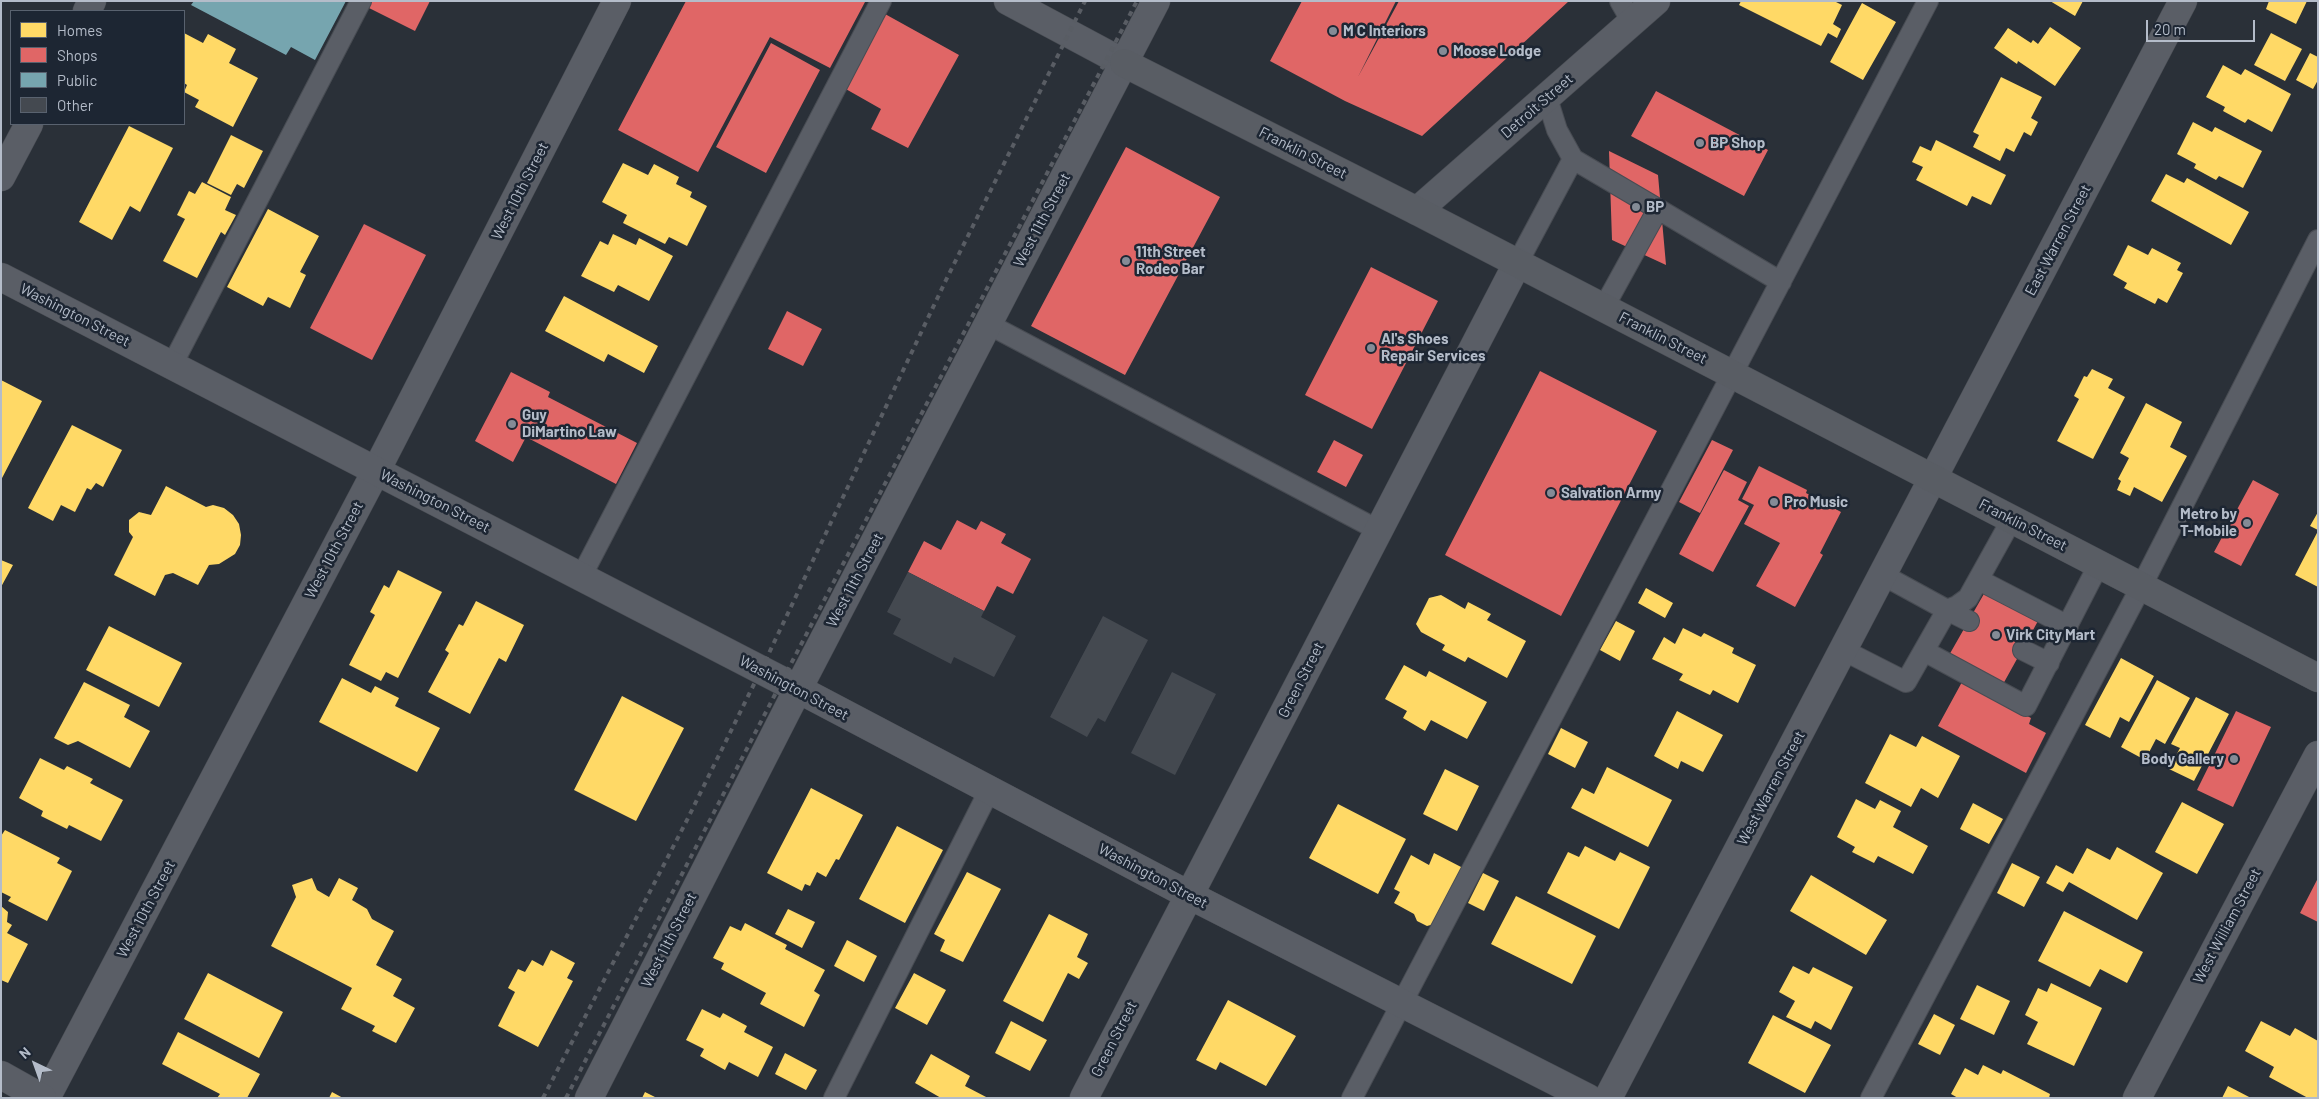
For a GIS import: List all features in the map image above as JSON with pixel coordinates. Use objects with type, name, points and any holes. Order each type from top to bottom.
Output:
[{"type":"main road","name":"Franklin Street","points":[[1124,63],[1518,262],[2318,678]]},
{"type":"street","name":"West 10th Street","points":[[46,1098],[376,470],[618,1]]},
{"type":"street","name":"Franklin Street","points":[[1008,1],[1124,63]]},
{"type":"street","name":"West 11th Street","points":[[588,1098],[798,689],[1156,1]]},
{"type":"street","name":"Detroit Street","points":[[1418,211],[1547,98],[1626,12],[1656,1]]},
{"type":"street","name":"East Warren Street","points":[[1933,478],[2183,1]]},
{"type":"street","points":[[1,177],[28,125]]},
{"type":"street","name":"Green Street","points":[[1084,1098],[1518,262]]},
{"type":"street","name":"Washington Street","points":[[1,277],[798,689],[1188,895],[1588,1098]]},
{"type":"street","name":"West Warren Street","points":[[1608,1098],[1933,478]]},
{"type":"street","name":"West William Street","points":[[2137,1098],[2318,754]]},
{"type":"street","points":[[1,1075],[42,1098]]},
{"type":"lane","points":[[172,365],[361,1]]},
{"type":"lane","points":[[581,577],[881,1]]},
{"type":"lane","points":[[1352,1098],[1928,1]]},
{"type":"lane","points":[[1547,98],[1557,130],[1573,159],[1781,282]]},
{"type":"lane","points":[[1518,262],[1573,159]]},
{"type":"lane","points":[[1604,307],[1658,210]]},
{"type":"lane","points":[[1870,1098],[2141,587],[2318,240]]},
{"type":"lane","points":[[988,324],[1378,530]]},
{"type":"lane","points":[[1843,650],[1906,682],[1947,610],[1968,598],[2012,519]]},
{"type":"lane","points":[[1924,651],[2026,706],[2099,564]]},
{"type":"lane","points":[[1883,575],[1969,621]]},
{"type":"lane","points":[[1979,580],[2068,626]]},
{"type":"lane","points":[[2022,650],[2049,663]]},
{"type":"lane","points":[[834,1098],[989,791]]},
{"type":"building: Homes","points":[[1741,1],[1834,1],[1842,5],[1833,24],[1841,29],[1837,38],[1828,33],[1821,46],[1739,5]]},
{"type":"building: Homes","points":[[2050,1],[2083,1],[2075,16]]},
{"type":"building: Homes","points":[[2269,1],[2307,1],[2296,24],[2266,9]]},
{"type":"building: Homes","points":[[1862,3],[1896,22],[1863,80],[1830,62]]},
{"type":"building: Homes","points":[[2050,27],[2081,48],[2055,86],[2018,61],[2017,64],[1994,48],[2008,28],[2031,43],[2033,40],[2038,44]]},
{"type":"building: Homes","points":[[2271,33],[2302,49],[2285,81],[2254,65]]},
{"type":"building: Homes","points":[[185,34],[203,43],[208,34],[236,49],[229,63],[258,78],[233,127],[195,107],[199,100],[185,93],[187,85],[185,84]]},
{"type":"building: Homes","points":[[2310,53],[2318,57],[2318,80],[2313,89],[2296,80]]},
{"type":"building: Homes","points":[[2223,65],[2241,75],[2245,69],[2291,94],[2272,132],[2248,119],[2245,123],[2223,111],[2225,107],[2206,97]]},
{"type":"building: Homes","points":[[2001,77],[2042,97],[2031,118],[2038,122],[2031,136],[2024,132],[2014,152],[2006,148],[2000,161],[1973,147],[1979,135],[1973,132]]},
{"type":"building: Homes","points":[[2193,122],[2212,132],[2215,127],[2262,151],[2243,188],[2219,176],[2216,180],[2194,168],[2196,164],[2177,154]]},
{"type":"building: Homes","points":[[129,126],[173,148],[140,212],[130,206],[112,240],[79,222]]},
{"type":"building: Homes","points":[[231,135],[263,151],[244,188],[237,184],[231,195],[207,183]]},
{"type":"building: Homes","points":[[1936,140],[2006,175],[1991,205],[1972,196],[1967,206],[1916,180],[1923,167],[1912,162],[1920,146],[1931,151]]},
{"type":"building: Homes","points":[[623,163],[648,175],[654,164],[679,177],[676,184],[692,192],[690,197],[707,206],[687,246],[669,237],[665,244],[623,223],[627,215],[602,202]]},
{"type":"building: Homes","points":[[2166,174],[2184,183],[2187,178],[2249,212],[2231,245],[2151,201]]},
{"type":"building: Homes","points":[[202,182],[231,197],[225,210],[236,215],[225,235],[221,232],[197,278],[163,261],[185,219],[177,215],[189,191],[195,194]]},
{"type":"building: Homes","points":[[268,209],[319,236],[300,272],[306,275],[290,308],[268,297],[263,306],[227,287]]},
{"type":"building: Homes","points":[[613,234],[636,245],[639,238],[673,256],[649,301],[618,285],[614,292],[581,276],[600,241],[608,245]]},
{"type":"building: Homes","points":[[2128,245],[2148,255],[2152,248],[2181,263],[2177,270],[2183,273],[2167,303],[2158,298],[2155,304],[2124,288],[2127,283],[2113,275]]},
{"type":"building: Homes","points":[[564,296],[658,346],[644,373],[608,354],[604,362],[545,331]]},
{"type":"building: Homes","points":[[2092,369],[2113,379],[2108,388],[2125,397],[2093,459],[2057,441],[2079,399],[2074,396],[2084,376],[2087,377]]},
{"type":"building: Homes","points":[[1,380],[42,401],[1,480]]},
{"type":"building: Homes","points":[[2146,403],[2182,422],[2170,447],[2187,456],[2162,502],[2134,487],[2130,496],[2117,490],[2121,481],[2118,479],[2129,458],[2120,453]]},
{"type":"building: Homes","points":[[72,425],[122,450],[103,487],[96,483],[91,490],[87,488],[75,512],[61,505],[53,521],[28,508]]},
{"type":"building: Homes","points":[[166,486],[206,507],[213,505],[224,508],[233,515],[239,524],[240,545],[235,554],[219,564],[209,565],[198,585],[173,573],[165,575],[155,596],[114,575],[133,537],[129,532],[129,520],[139,512],[151,515]]},
{"type":"building: Homes","points":[[2318,512],[2318,530],[2310,526]]},
{"type":"building: Homes","points":[[2318,531],[2318,587],[2295,575]]},
{"type":"building: Homes","points":[[1,560],[13,565],[1,587]]},
{"type":"building: Homes","points":[[398,570],[442,592],[398,678],[386,672],[381,681],[349,665],[375,615],[370,612],[384,585],[389,588]]},
{"type":"building: Homes","points":[[1646,588],[1673,603],[1665,618],[1638,603]]},
{"type":"building: Homes","points":[[1441,595],[1465,609],[1468,602],[1491,614],[1487,620],[1526,641],[1507,678],[1468,657],[1465,662],[1442,650],[1445,645],[1421,632],[1416,624],[1429,598]]},
{"type":"building: Homes","points":[[476,601],[524,625],[506,662],[499,658],[470,714],[428,692],[449,653],[445,650],[459,624],[463,626]]},
{"type":"building: Homes","points":[[1616,621],[1635,631],[1620,661],[1600,650]]},
{"type":"building: Homes","points":[[109,626],[182,663],[159,707],[86,670]]},
{"type":"building: Homes","points":[[1683,628],[1701,637],[1704,633],[1734,648],[1732,653],[1756,665],[1738,703],[1713,690],[1710,695],[1679,680],[1683,674],[1652,659],[1664,637],[1675,644]]},
{"type":"building: Homes","points":[[2121,658],[2154,676],[2129,722],[2120,717],[2110,738],[2085,725]]},
{"type":"building: Homes","points":[[1404,665],[1426,677],[1429,671],[1487,702],[1467,739],[1431,720],[1425,731],[1403,718],[1407,711],[1385,699]]},
{"type":"building: Homes","points":[[342,678],[371,693],[375,686],[399,698],[395,706],[440,728],[417,772],[319,722]]},
{"type":"building: Homes","points":[[2157,680],[2190,698],[2165,744],[2156,739],[2145,760],[2121,747]]},
{"type":"building: Homes","points":[[84,682],[130,705],[124,717],[150,731],[130,768],[78,741],[68,745],[54,738]]},
{"type":"building: Homes","points":[[622,696],[684,728],[636,821],[574,790]]},
{"type":"building: Homes","points":[[2196,697],[2229,714],[2194,781],[2169,769],[2180,748],[2171,744]]},
{"type":"building: Homes","points":[[1677,711],[1723,735],[1703,772],[1681,761],[1678,769],[1654,756]]},
{"type":"building: Homes","points":[[1561,728],[1588,742],[1575,768],[1548,754]]},
{"type":"building: Homes","points":[[1890,734],[1916,747],[1922,736],[1960,756],[1938,798],[1921,788],[1911,807],[1865,783]]},
{"type":"building: Homes","points":[[40,758],[64,770],[67,766],[93,779],[90,783],[123,800],[101,841],[69,825],[67,829],[41,816],[43,811],[19,798]]},
{"type":"building: Homes","points":[[1607,767],[1672,800],[1648,847],[1571,808],[1582,788],[1594,794]]},
{"type":"building: Homes","points":[[1445,769],[1479,786],[1457,831],[1423,814]]},
{"type":"building: Homes","points":[[811,788],[863,815],[839,860],[836,859],[826,877],[817,872],[810,886],[805,884],[802,891],[767,873]]},
{"type":"building: Homes","points":[[1856,799],[1875,809],[1880,800],[1901,811],[1893,827],[1928,846],[1913,874],[1878,856],[1874,863],[1852,852],[1855,847],[1837,837]]},
{"type":"building: Homes","points":[[2182,802],[2224,824],[2197,874],[2155,852]]},
{"type":"building: Homes","points":[[1973,803],[2003,819],[1989,844],[1960,829]]},
{"type":"building: Homes","points":[[1338,804],[1406,839],[1378,894],[1309,858]]},
{"type":"building: Homes","points":[[897,826],[943,850],[905,923],[859,899]]},
{"type":"building: Homes","points":[[5,830],[60,858],[57,863],[72,871],[47,921],[8,901],[11,897],[1,892],[1,836]]},
{"type":"building: Homes","points":[[1585,846],[1615,861],[1620,852],[1650,867],[1619,929],[1547,893],[1568,852],[1579,857]]},
{"type":"building: Homes","points":[[2117,847],[2163,873],[2137,920],[2069,882],[2063,892],[2046,883],[2056,865],[2073,874],[2087,848],[2110,860]]},
{"type":"building: Homes","points":[[1434,853],[1463,868],[1434,924],[1427,926],[1417,921],[1414,914],[1394,903],[1400,892],[1394,889],[1411,855],[1429,865]]},
{"type":"building: Homes","points":[[2012,863],[2040,877],[2024,907],[1997,893]]},
{"type":"building: Homes","points":[[967,872],[1001,889],[963,962],[940,951],[945,940],[934,934]]},
{"type":"building: Homes","points":[[1483,873],[1499,881],[1484,911],[1468,903]]},
{"type":"building: Homes","points":[[1811,875],[1887,920],[1866,955],[1790,911]]},
{"type":"building: Homes","points":[[312,878],[317,890],[329,897],[339,878],[358,888],[352,900],[367,909],[372,919],[394,931],[376,965],[402,979],[393,996],[415,1008],[396,1043],[372,1031],[375,1026],[341,1009],[352,988],[271,946],[296,897],[292,885]]},
{"type":"building: Homes","points":[[1516,896],[1596,936],[1572,984],[1491,944]]},
{"type":"building: Homes","points":[[1,906],[8,912],[7,922],[12,925],[7,933],[28,944],[8,983],[1,980]]},
{"type":"building: Homes","points":[[788,909],[815,922],[802,948],[775,934]]},
{"type":"building: Homes","points":[[2064,911],[2143,952],[2127,983],[2100,969],[2090,987],[2038,961]]},
{"type":"building: Homes","points":[[1049,914],[1088,934],[1077,957],[1088,963],[1079,979],[1068,973],[1043,1022],[1003,1001]]},
{"type":"building: Homes","points":[[745,923],[787,945],[785,949],[825,970],[814,991],[820,995],[804,1027],[760,1004],[766,993],[721,969],[724,963],[713,958],[730,926],[741,931]]},
{"type":"building: Homes","points":[[847,940],[877,956],[864,982],[834,966]]},
{"type":"building: Homes","points":[[551,950],[575,963],[567,978],[573,981],[538,1047],[498,1026],[515,992],[508,988],[518,969],[525,972],[532,960],[543,966]]},
{"type":"building: Homes","points":[[1793,966],[1809,974],[1813,967],[1853,987],[1831,1030],[1815,1021],[1811,1029],[1786,1017],[1795,1001],[1779,992]]},
{"type":"building: Homes","points":[[208,973],[283,1012],[259,1058],[184,1019]]},
{"type":"building: Homes","points":[[914,973],[946,990],[927,1025],[895,1008]]},
{"type":"building: Homes","points":[[2051,983],[2102,1008],[2074,1066],[2027,1044],[2038,1022],[2025,1015],[2038,988],[2047,992]]},
{"type":"building: Homes","points":[[1977,985],[2010,1001],[1994,1035],[1960,1019]]},
{"type":"building: Homes","points":[[1228,1000],[1296,1036],[1266,1086],[1220,1062],[1216,1070],[1196,1060]]},
{"type":"building: Homes","points":[[702,1009],[720,1018],[723,1013],[747,1026],[744,1032],[773,1047],[758,1077],[729,1062],[725,1070],[700,1056],[704,1049],[686,1040]]},
{"type":"building: Homes","points":[[1934,1014],[1955,1025],[1940,1055],[1918,1044]]},
{"type":"building: Homes","points":[[1773,1015],[1831,1045],[1805,1093],[1748,1063]]},
{"type":"building: Homes","points":[[1011,1021],[1047,1040],[1030,1071],[995,1053]]},
{"type":"building: Homes","points":[[2261,1021],[2290,1036],[2295,1028],[2318,1041],[2318,1098],[2308,1098],[2269,1077],[2274,1067],[2245,1051]]},
{"type":"building: Homes","points":[[178,1032],[260,1074],[247,1098],[217,1098],[220,1094],[162,1064]]},
{"type":"building: Homes","points":[[785,1053],[817,1070],[806,1090],[775,1074]]},
{"type":"building: Homes","points":[[931,1054],[970,1076],[965,1086],[988,1098],[941,1098],[915,1083]]},
{"type":"building: Homes","points":[[1983,1065],[2001,1074],[2003,1070],[2050,1094],[2049,1098],[1958,1098],[1951,1094],[1965,1068],[1978,1075]]},
{"type":"building: Homes","points":[[2228,1086],[2251,1098],[2222,1098]]},
{"type":"building: Homes","points":[[332,1092],[343,1098],[329,1098]]},
{"type":"building: Homes","points":[[645,1092],[657,1098],[642,1098]]},
{"type":"building: Shops","points":[[372,1],[430,1],[415,31],[369,8]]},
{"type":"building: Shops","points":[[686,1],[865,2],[830,68],[770,37],[698,172],[618,130]]},
{"type":"building: Shops","name":"Moose Lodge","points":[[1302,1],[1396,1],[1358,77],[1399,1],[1569,1],[1422,136],[1345,101],[1270,61]]},
{"type":"building: Shops","points":[[885,14],[959,55],[908,148],[871,129],[881,109],[844,88]]},
{"type":"building: Shops","points":[[771,43],[820,70],[766,173],[716,147]]},
{"type":"building: Shops","name":"BP Shop","points":[[1656,91],[1768,150],[1744,196],[1631,136]]},
{"type":"building: Shops","name":"11th Street Rodeo Bar","points":[[1126,147],[1220,197],[1125,375],[1031,326]]},
{"type":"building: Shops","name":"BP","points":[[1609,151],[1658,175],[1666,265],[1612,240]]},
{"type":"building: Shops","points":[[364,224],[426,255],[372,360],[310,328]]},
{"type":"building: Shops","name":"Al's Shoes Repair Services","points":[[1371,267],[1438,301],[1372,429],[1305,395]]},
{"type":"building: Shops","points":[[787,311],[822,329],[803,366],[768,349]]},
{"type":"building: Shops","name":"Salvation Army","points":[[1540,371],[1657,431],[1561,616],[1445,555]]},
{"type":"building: Shops","points":[[511,372],[550,392],[548,397],[637,443],[616,484],[526,437],[513,462],[475,441]]},
{"type":"building: Shops","points":[[1334,440],[1363,455],[1346,487],[1317,472]]},
{"type":"building: Shops","points":[[1712,440],[1733,450],[1700,513],[1679,502]]},
{"type":"building: Shops","points":[[1759,466],[1807,490],[1806,493],[1841,512],[1820,553],[1823,555],[1795,607],[1756,586],[1780,543],[1744,524],[1754,505],[1742,499]]},
{"type":"building: Shops","points":[[1724,470],[1747,482],[1738,500],[1749,506],[1713,572],[1679,554]]},
{"type":"building: Shops","name":"Metro by T-Mobile","points":[[2253,480],[2279,494],[2241,566],[2214,552]]},
{"type":"building: Shops","points":[[957,520],[976,530],[981,521],[1006,534],[1001,543],[1031,559],[1013,594],[997,586],[984,611],[908,572],[924,541],[941,550]]},
{"type":"building: Shops","name":"Virk City Mart","points":[[1985,592],[2038,621],[2002,686],[1948,657]]},
{"type":"building: Shops","points":[[1962,682],[2031,718],[2029,724],[2046,733],[2026,773],[1938,726]]},
{"type":"building: Shops","name":"Body Gallery","points":[[2236,711],[2271,727],[2233,807],[2197,790]]},
{"type":"building: Shops","points":[[2318,878],[2318,922],[2300,913]]},
{"type":"building: Public","points":[[194,1],[346,1],[315,60],[291,47],[286,55],[191,5]]},
{"type":"building: Other","points":[[908,572],[984,611],[981,617],[1016,636],[994,677],[954,657],[951,664],[893,634],[901,619],[887,612]]},
{"type":"building: Other","points":[[1103,616],[1148,640],[1105,722],[1098,718],[1087,737],[1050,717]]},
{"type":"building: Other","points":[[1172,672],[1216,694],[1175,775],[1131,753]]},
{"type":"railway","points":[[543,1098],[686,822],[761,670],[946,280],[1085,1]]},
{"type":"railway","points":[[566,1098],[1137,1]]},
{"type":"place","name":"M C Interiors","points":[[1333,31]]},
{"type":"place","name":"Moose Lodge","points":[[1443,51]]},
{"type":"place","name":"BP Shop","points":[[1700,143]]},
{"type":"place","name":"BP","points":[[1636,207]]},
{"type":"place","name":"11th Street Rodeo Bar","points":[[1126,261]]},
{"type":"place","name":"Al's Shoes Repair Services","points":[[1371,348]]},
{"type":"place","name":"Guy DiMartino Law","points":[[512,424]]},
{"type":"place","name":"Salvation Army","points":[[1551,493]]},
{"type":"place","name":"Pro Music","points":[[1774,502]]},
{"type":"place","name":"Metro by T-Mobile","points":[[2247,523]]},
{"type":"place","name":"Virk City Mart","points":[[1996,635]]},
{"type":"place","name":"Body Gallery","points":[[2234,759]]}]
